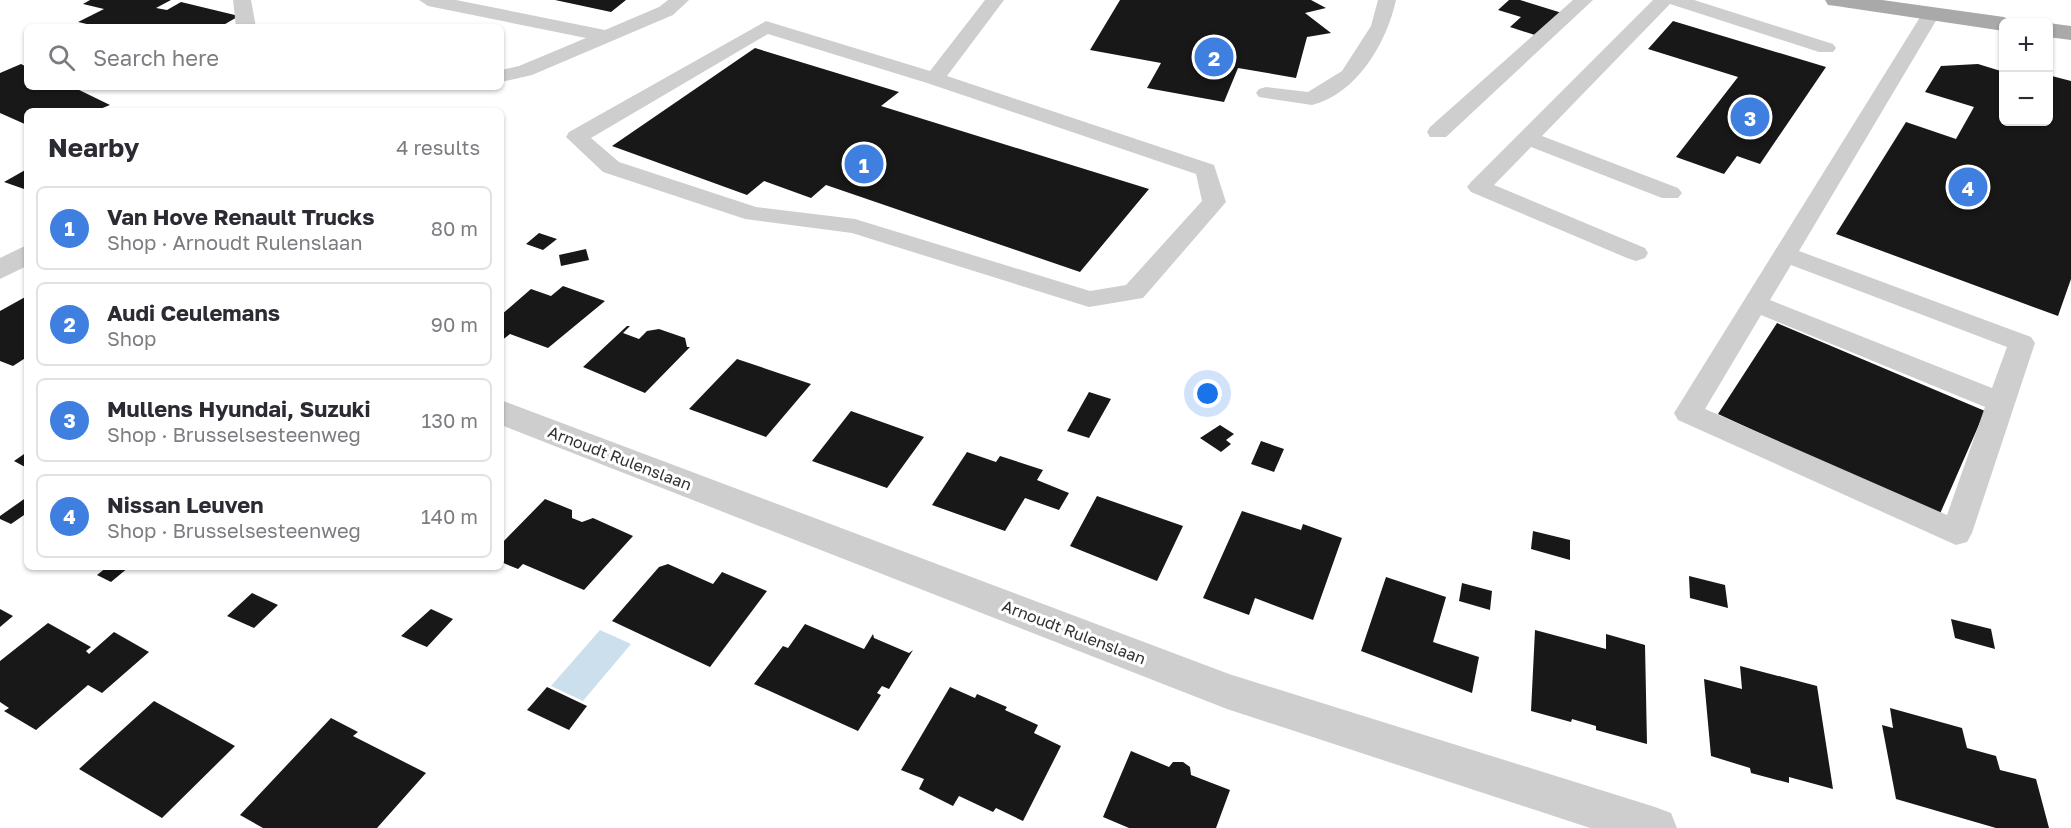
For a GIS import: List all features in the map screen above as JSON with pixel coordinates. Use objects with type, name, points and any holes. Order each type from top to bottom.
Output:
[{"type":"main road","points":[[1836,0],[1999,23]]},
{"type":"main road","points":[[2053,31],[2071,33]]},
{"type":"street","points":[[0,270],[24,256]]},
{"type":"street","name":"Arnoudt Rulenslaan","points":[[504,413],[1227,691],[1655,828]]},
{"type":"lane","points":[[242,0],[246,24]]},
{"type":"lane","points":[[428,0],[606,36]]},
{"type":"lane","points":[[504,75],[525,71],[666,11],[680,0]]},
{"type":"lane","points":[[934,79],[995,0]]},
{"type":"lane","points":[[1266,93],[1312,99],[1349,75],[1381,26],[1387,0]]},
{"type":"lane","points":[[1438,132],[1584,0]]},
{"type":"lane","points":[[1636,253],[1479,187],[1665,0]]},
{"type":"lane","points":[[1675,0],[1826,48]]},
{"type":"lane","points":[[1785,254],[2022,343],[1956,533],[1688,413],[1931,14]]},
{"type":"lane","points":[[766,27],[934,79],[1206,170],[1214,202],[1134,292],[1089,299],[855,226],[753,214],[611,167],[577,136],[766,27]]},
{"type":"lane","points":[[1528,138],[1670,193]]},
{"type":"lane","points":[[1755,303],[2002,403]]},
{"type":"water","points":[[600,630],[631,644],[583,701],[551,686]]},
{"type":"building","points":[[90,0],[171,0],[156,8],[167,10],[181,2],[239,16],[225,24],[87,24],[78,22],[104,9],[83,4]]},
{"type":"building","points":[[555,0],[626,0],[611,12]]},
{"type":"building","points":[[1120,0],[1311,0],[1326,8],[1305,13],[1331,33],[1307,37],[1296,78],[1238,68],[1224,102],[1147,88],[1161,63],[1090,50]]},
{"type":"building","points":[[1509,0],[1520,0],[1562,13],[1538,36],[1510,27],[1521,17],[1498,10]]},
{"type":"building","points":[[1673,21],[1826,67],[1760,164],[1737,156],[1724,174],[1676,157],[1738,77],[1648,49]]},
{"type":"building","points":[[755,48],[899,92],[881,106],[1149,189],[1080,272],[826,185],[811,198],[764,181],[747,195],[612,146]]},
{"type":"building","points":[[21,64],[24,66],[24,90],[79,90],[110,105],[102,108],[24,108],[24,124],[0,113],[0,73]]},
{"type":"building","points":[[1978,64],[1999,70],[1999,126],[2053,126],[2053,76],[2071,81],[2071,279],[2058,316],[1836,234],[1906,122],[1956,139],[1974,107],[1925,92],[1941,66]]},
{"type":"building","points":[[24,171],[24,189],[4,182]]},
{"type":"building","points":[[539,233],[557,239],[543,250],[526,244]]},
{"type":"building","points":[[586,249],[589,260],[561,266],[559,255]]},
{"type":"building","points":[[563,286],[605,301],[548,348],[510,334],[504,339],[504,312],[531,289],[551,296]]},
{"type":"building","points":[[24,298],[24,359],[13,366],[0,361],[0,311]]},
{"type":"building","points":[[1777,323],[1985,411],[1939,516],[1718,414]]},
{"type":"building","points":[[627,326],[630,326],[623,333],[639,339],[647,331],[659,329],[685,338],[687,347],[690,347],[645,393],[583,367]]},
{"type":"building","points":[[737,359],[811,384],[766,437],[689,409]]},
{"type":"building","points":[[1089,392],[1111,399],[1089,438],[1067,431]]},
{"type":"building","points":[[851,411],[924,437],[887,488],[812,461]]},
{"type":"building","points":[[1220,425],[1234,434],[1226,440],[1231,444],[1221,452],[1200,438]]},
{"type":"building","points":[[1261,441],[1284,449],[1274,472],[1251,464]]},
{"type":"building","points":[[967,452],[996,462],[1000,456],[1043,470],[1037,480],[1069,493],[1059,510],[1025,498],[1005,531],[932,505]]},
{"type":"building","points":[[24,454],[24,466],[14,461]]},
{"type":"building","points":[[1097,496],[1183,526],[1157,581],[1070,546]]},
{"type":"building","points":[[24,499],[24,515],[11,524],[0,519],[0,516]]},
{"type":"building","points":[[545,499],[572,510],[572,518],[582,522],[593,518],[633,536],[584,590],[523,564],[518,569],[504,563],[504,541]]},
{"type":"building","points":[[1242,511],[1301,530],[1303,524],[1342,538],[1313,620],[1255,598],[1249,615],[1203,598]]},
{"type":"building","points":[[1533,531],[1570,540],[1570,560],[1531,549]]},
{"type":"building","points":[[668,564],[713,584],[722,572],[767,591],[710,667],[612,621],[659,567]]},
{"type":"building","points":[[103,570],[125,570],[111,582],[97,575]]},
{"type":"building","points":[[1689,576],[1725,585],[1728,608],[1690,598]]},
{"type":"building","points":[[1386,577],[1446,597],[1433,642],[1479,657],[1472,693],[1361,651]]},
{"type":"building","points":[[1462,583],[1492,591],[1490,610],[1459,601]]},
{"type":"building","points":[[252,593],[278,605],[254,628],[227,616]]},
{"type":"building","points":[[0,609],[13,616],[0,627]]},
{"type":"building","points":[[431,609],[453,619],[427,647],[401,636]]},
{"type":"building","points":[[1951,619],[1991,629],[1995,649],[1955,638]]},
{"type":"building","points":[[48,623],[91,647],[86,651],[89,654],[114,632],[149,652],[102,693],[88,685],[36,730],[4,711],[9,708],[0,702],[0,661]]},
{"type":"building","points":[[805,624],[864,649],[873,634],[874,638],[909,653],[913,650],[889,689],[882,686],[877,693],[881,695],[858,731],[754,684],[783,646],[788,648]]},
{"type":"building","points":[[1535,630],[1606,649],[1606,634],[1645,645],[1647,744],[1596,730],[1596,726],[1572,719],[1571,722],[1531,711]]},
{"type":"building","points":[[1740,666],[1817,686],[1833,789],[1789,777],[1789,783],[1751,773],[1750,768],[1711,756],[1704,679],[1742,689]]},
{"type":"building","points":[[547,687],[587,706],[569,730],[527,710]]},
{"type":"building","points":[[950,687],[975,698],[977,694],[1007,707],[1005,710],[1038,725],[1034,733],[1061,746],[1023,821],[996,808],[993,812],[959,796],[953,806],[919,789],[924,779],[901,770]]},
{"type":"building","points":[[154,701],[235,746],[162,818],[79,769]]},
{"type":"building","points":[[1890,708],[1962,728],[1967,748],[1996,756],[2000,770],[2036,779],[2049,828],[1996,828],[1896,799],[1882,725],[1893,728]]},
{"type":"building","points":[[331,718],[358,732],[353,736],[426,773],[377,828],[263,828],[240,815]]},
{"type":"building","points":[[1131,751],[1169,767],[1173,762],[1183,762],[1190,767],[1191,775],[1230,790],[1216,828],[1129,828],[1103,817]]},
{"type":"place","name":"Audi Ceulemans","points":[[1214,57]]},
{"type":"place","name":"Mullens Hyundai, Suzuki","points":[[1750,117]]},
{"type":"place","name":"Van Hove Renault Trucks","points":[[864,164]]},
{"type":"place","name":"Nissan Leuven","points":[[1968,187]]}]
